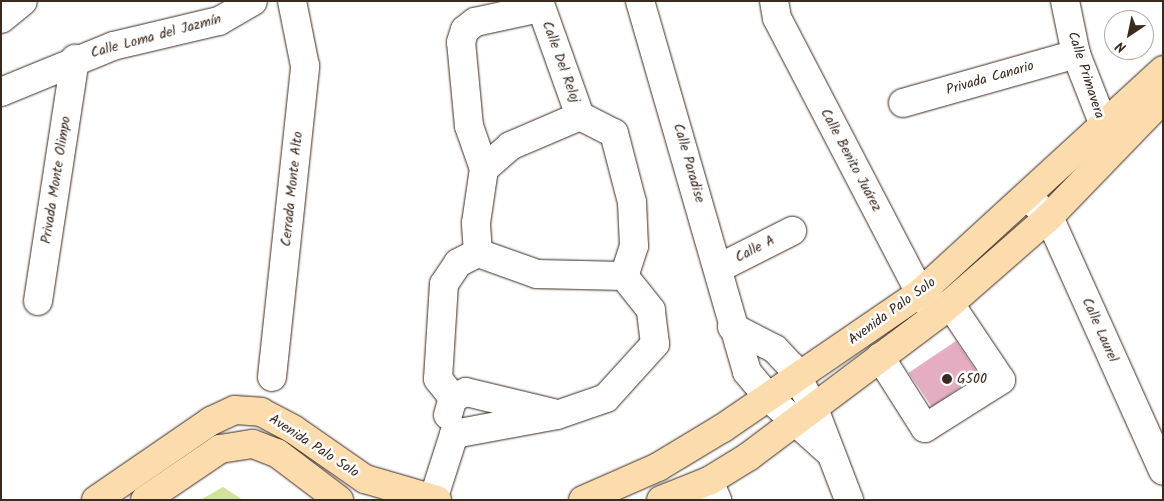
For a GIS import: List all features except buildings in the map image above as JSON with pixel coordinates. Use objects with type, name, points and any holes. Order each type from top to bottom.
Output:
[{"type":"main road","name":"Avenida Palo Solo","points":[[661,500],[713,490],[804,414],[944,310],[1049,217],[1108,137],[1161,83]]},
{"type":"main road","name":"Avenida Palo Solo","points":[[583,500],[658,467],[798,378],[920,293],[1026,196],[1108,137]]},
{"type":"main road","name":"Avenida Palo Solo","points":[[96,500],[210,421],[235,410],[261,412],[293,429],[365,479],[434,500]]},
{"type":"main road","name":"Avenida Palo Solo","points":[[145,500],[220,449],[253,444],[277,453],[339,500]]},
{"type":"street","points":[[1,19],[23,1]]},
{"type":"street","name":"Calle Loma del Jazmín","points":[[1,92],[75,59],[219,22],[254,1]]},
{"type":"street","name":"Cerrada Monte Alto","points":[[272,377],[305,66],[292,1]]},
{"type":"street","name":"Calle Paradise","points":[[640,1],[719,268],[732,327],[747,372],[768,397],[804,414],[827,450],[849,500]]},
{"type":"street","name":"Calle Benito Juárez","points":[[774,1],[777,18],[920,293],[944,310],[1001,380],[925,428],[880,357]]},
{"type":"street","name":"Calle Primavera","points":[[1065,1],[1076,54],[1108,137]]},
{"type":"street","points":[[478,253],[476,223],[484,169],[469,126],[462,42],[465,30],[475,22],[540,4]]},
{"type":"street","name":"Calle Del Reloj","points":[[484,169],[510,146],[580,116],[540,4]]},
{"type":"street","name":"Privada Canario","points":[[903,103],[1076,54]]},
{"type":"street","name":"Privada Monte Olimpo","points":[[38,300],[75,59]]},
{"type":"street","points":[[580,116],[614,133],[632,202],[634,246],[624,276]]},
{"type":"street","name":"Calle Laurel","points":[[1026,196],[1049,217],[1163,472]]},
{"type":"street","name":"Calle A","points":[[719,268],[792,230]]},
{"type":"street","points":[[434,500],[454,434],[448,424],[453,398],[438,379],[444,284],[458,263],[478,253],[537,274],[624,276]]},
{"type":"street","points":[[454,434],[557,414],[606,398],[655,344],[651,310],[624,276]]},
{"type":"street","points":[[732,327],[775,349],[798,378],[804,414]]},
{"type":"street","points":[[453,398],[466,392],[492,396],[557,414]]},
{"type":"green space","points":[[223,487],[243,500],[200,500]]},
{"type":"place","name":"G500","points":[[947,379]]}]
